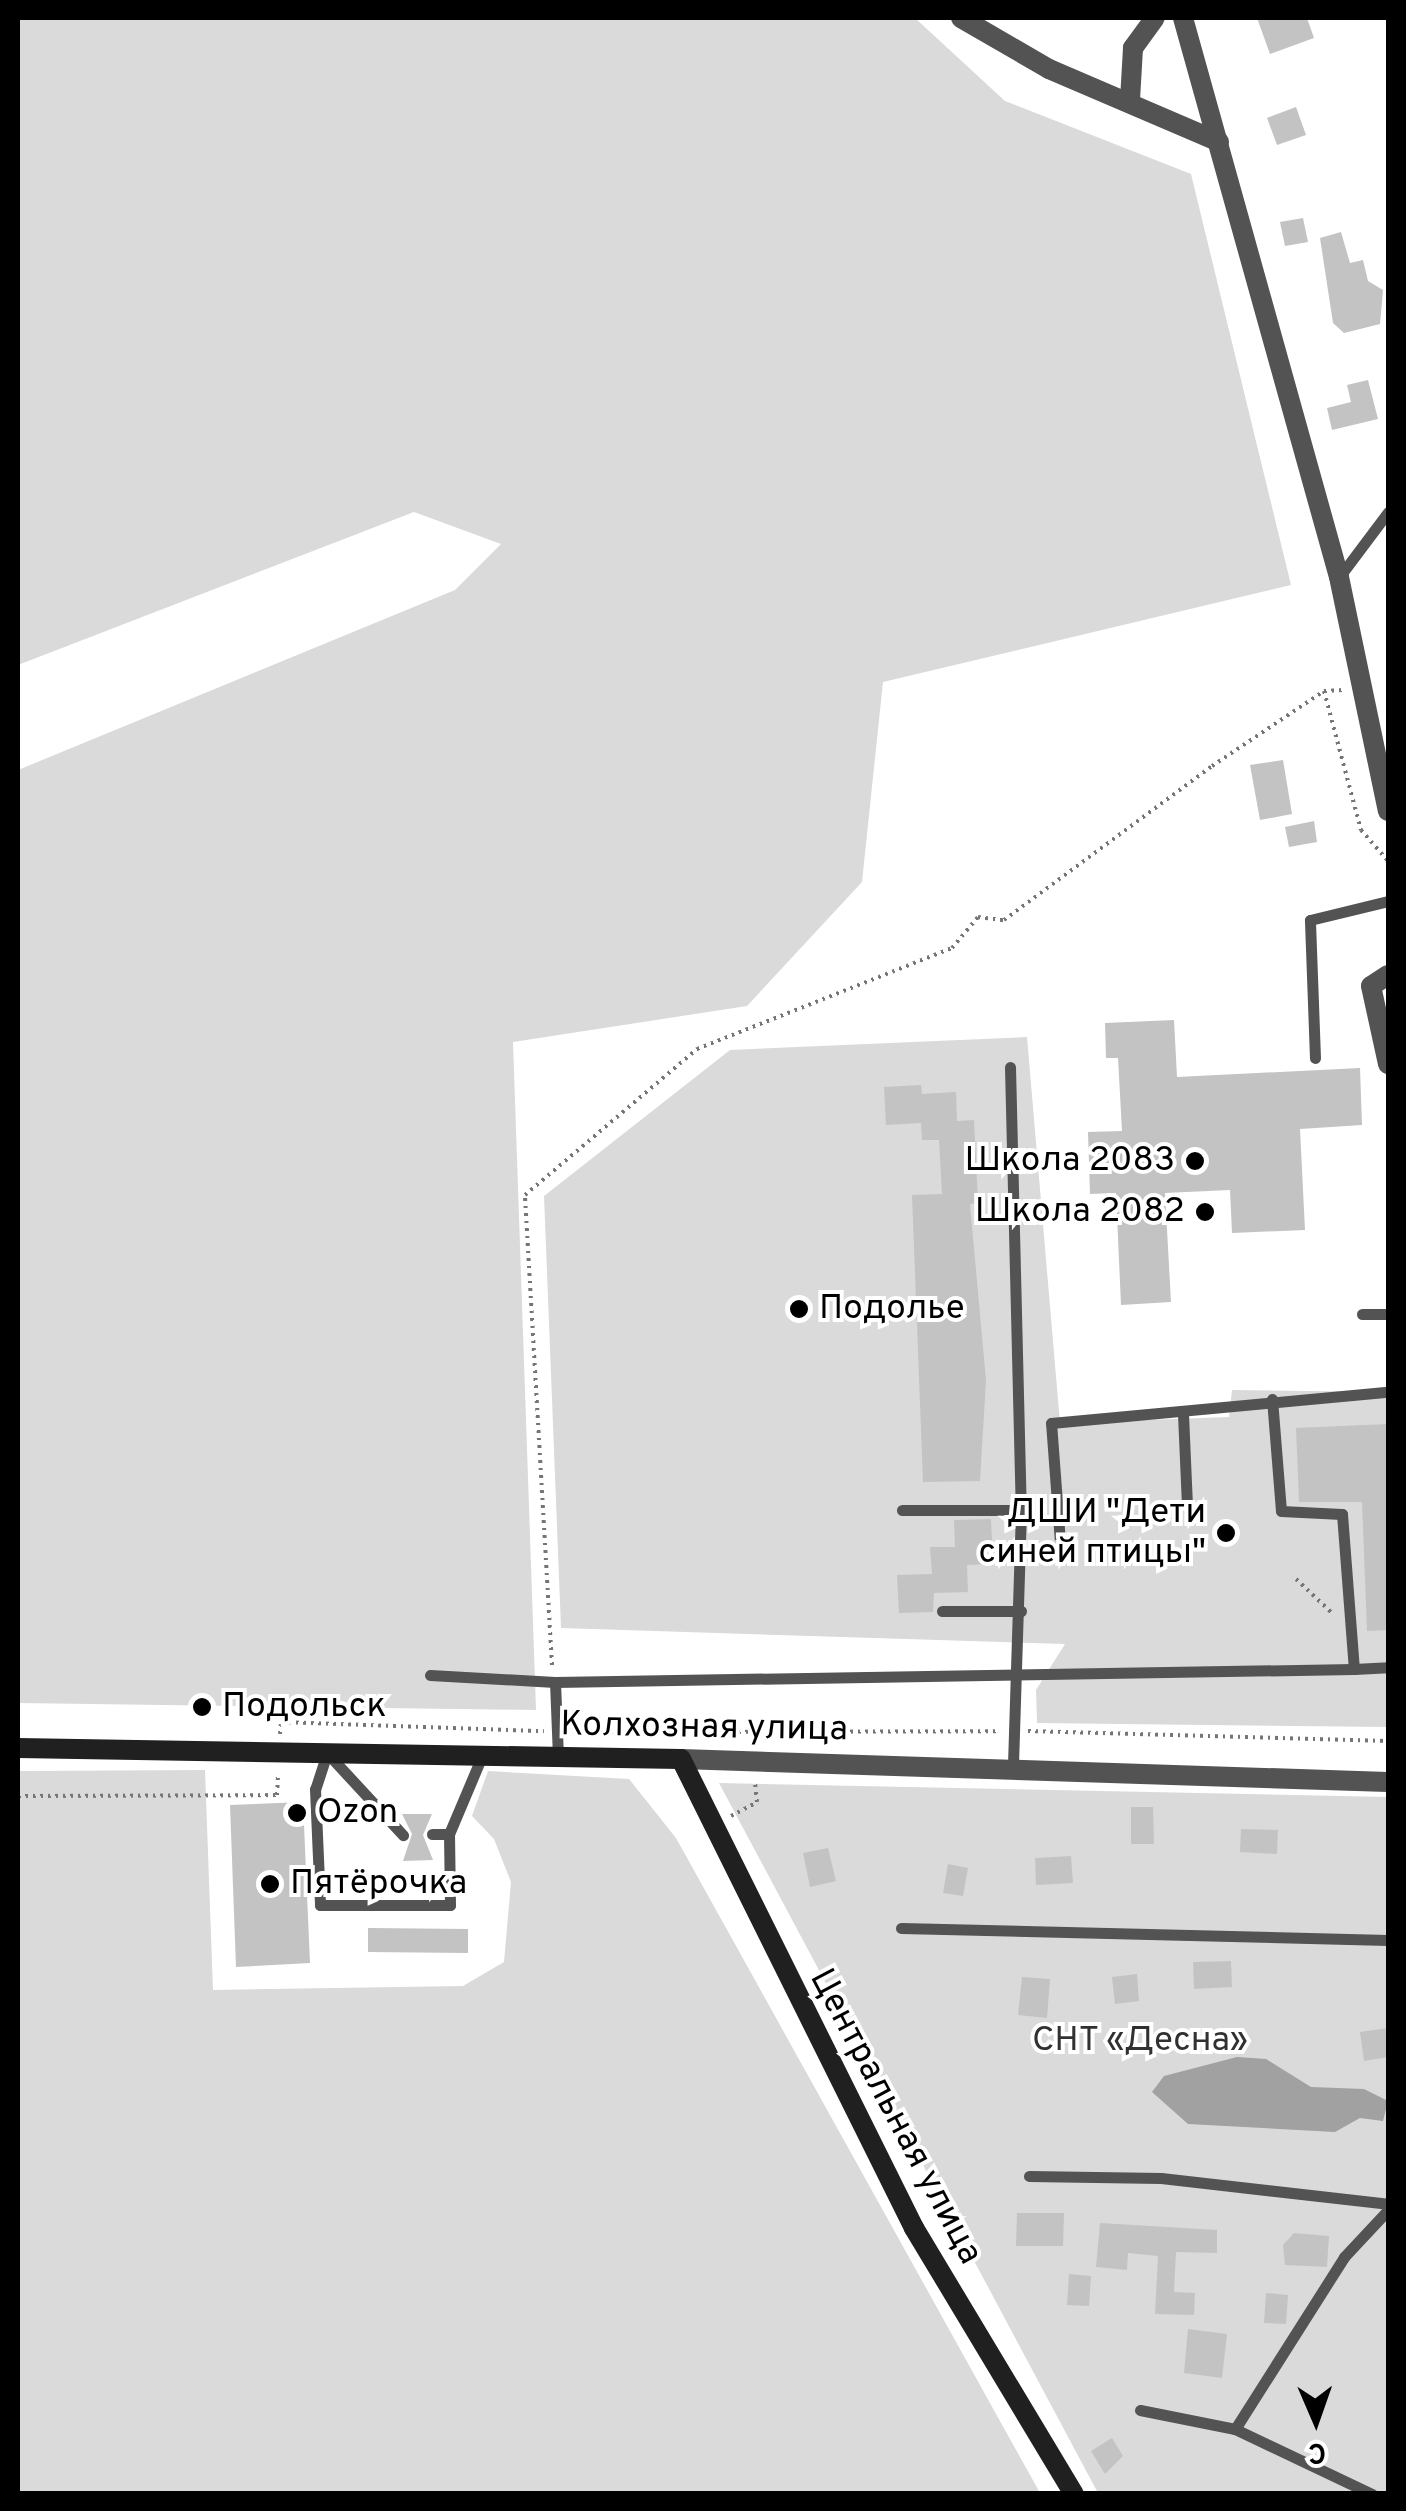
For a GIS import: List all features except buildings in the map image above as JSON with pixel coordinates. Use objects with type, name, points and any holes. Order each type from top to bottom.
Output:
[{"type":"street","points":[[961,18],[1218,142]]},
{"type":"street","points":[[1130,100],[1133,48],[1155,18]]},
{"type":"street","points":[[1183,18],[1340,577],[1388,811]]},
{"type":"street","points":[[1388,975],[1371,986],[1388,1064]]},
{"type":"street","name":"Колхозная улица","points":[[18,1748],[681,1759],[1388,1782]]},
{"type":"street","name":"Центральная улица","points":[[681,1759],[914,2228],[1074,2494]]},
{"type":"lane","points":[[1340,577],[1388,512]]},
{"type":"lane","points":[[1315,1058],[1310,920],[1388,901]]},
{"type":"lane","points":[[1010,1067],[1021,1510],[1021,1611],[1013,1768]]},
{"type":"lane","points":[[1362,1314],[1388,1314]]},
{"type":"lane","points":[[1060,1542],[1052,1424],[1183,1414],[1272,1399],[1388,1392]]},
{"type":"lane","points":[[1272,1399],[1281,1511],[1342,1514],[1354,1669]]},
{"type":"lane","points":[[1183,1414],[1186,1505]]},
{"type":"lane","points":[[902,1510],[1021,1510]]},
{"type":"lane","points":[[942,1611],[1021,1611]]},
{"type":"lane","points":[[430,1675],[555,1682],[1388,1667]]},
{"type":"lane","points":[[555,1682],[558,1758]]},
{"type":"lane","points":[[326,1753],[316,1789],[320,1905],[450,1905],[449,1834],[482,1756]]},
{"type":"lane","points":[[326,1753],[403,1835]]},
{"type":"lane","points":[[432,1834],[449,1834]]},
{"type":"lane","points":[[902,1928],[1388,1940]]},
{"type":"lane","points":[[1029,2176],[1161,2178],[1388,2207]]},
{"type":"lane","points":[[1235,2429],[1344,2257],[1388,2207]]},
{"type":"lane","points":[[1140,2410],[1235,2429],[1372,2494]]},
{"type":"path","points":[[555,1682],[542,1606],[525,1195],[698,1049],[952,948],[978,917],[1004,920],[1324,691],[1363,688]]},
{"type":"path","points":[[1324,691],[1361,830],[1388,861]]},
{"type":"path","points":[[1296,1578],[1351,1630]]},
{"type":"green space","points":[[18,18],[915,18],[1005,101],[1191,174],[1291,585],[883,682],[862,882],[747,1006],[513,1042],[536,1710],[18,1703],[18,770],[455,590],[501,544],[414,512],[18,665]]},
{"type":"green space","name":"Подолье","points":[[1027,1037],[1060,1423],[1229,1417],[1232,1390],[1388,1392],[1388,1727],[1037,1723],[1036,1690],[1065,1644],[561,1628],[544,1196],[730,1050]]},
{"type":"green space","points":[[205,1770],[213,1990],[463,1986],[504,1962],[511,1882],[494,1839],[472,1816],[488,1771],[629,1779],[676,1838],[1040,2493],[18,2493],[18,1771]]},
{"type":"green space","name":"СНТ «Десна»","points":[[719,1783],[1388,1797],[1388,2493],[1098,2493]]},
{"type":"shaded area","points":[[1237,2057],[1266,2059],[1311,2087],[1364,2089],[1388,2101],[1383,2121],[1360,2118],[1335,2132],[1188,2124],[1152,2092],[1164,2076]]},
{"type":"place","name":"Школа 2083","points":[[1195,1161]]},
{"type":"place","name":"Школа 2082","points":[[1205,1212]]},
{"type":"place","name":"Подолье","points":[[799,1309]]},
{"type":"place","name":"ДШИ \"Дети синей птицы\"","points":[[1226,1533]]},
{"type":"place","name":"Подольск","points":[[202,1707]]},
{"type":"place","name":"Ozon","points":[[297,1813]]},
{"type":"place","name":"Пятёрочка","points":[[270,1884]]}]
